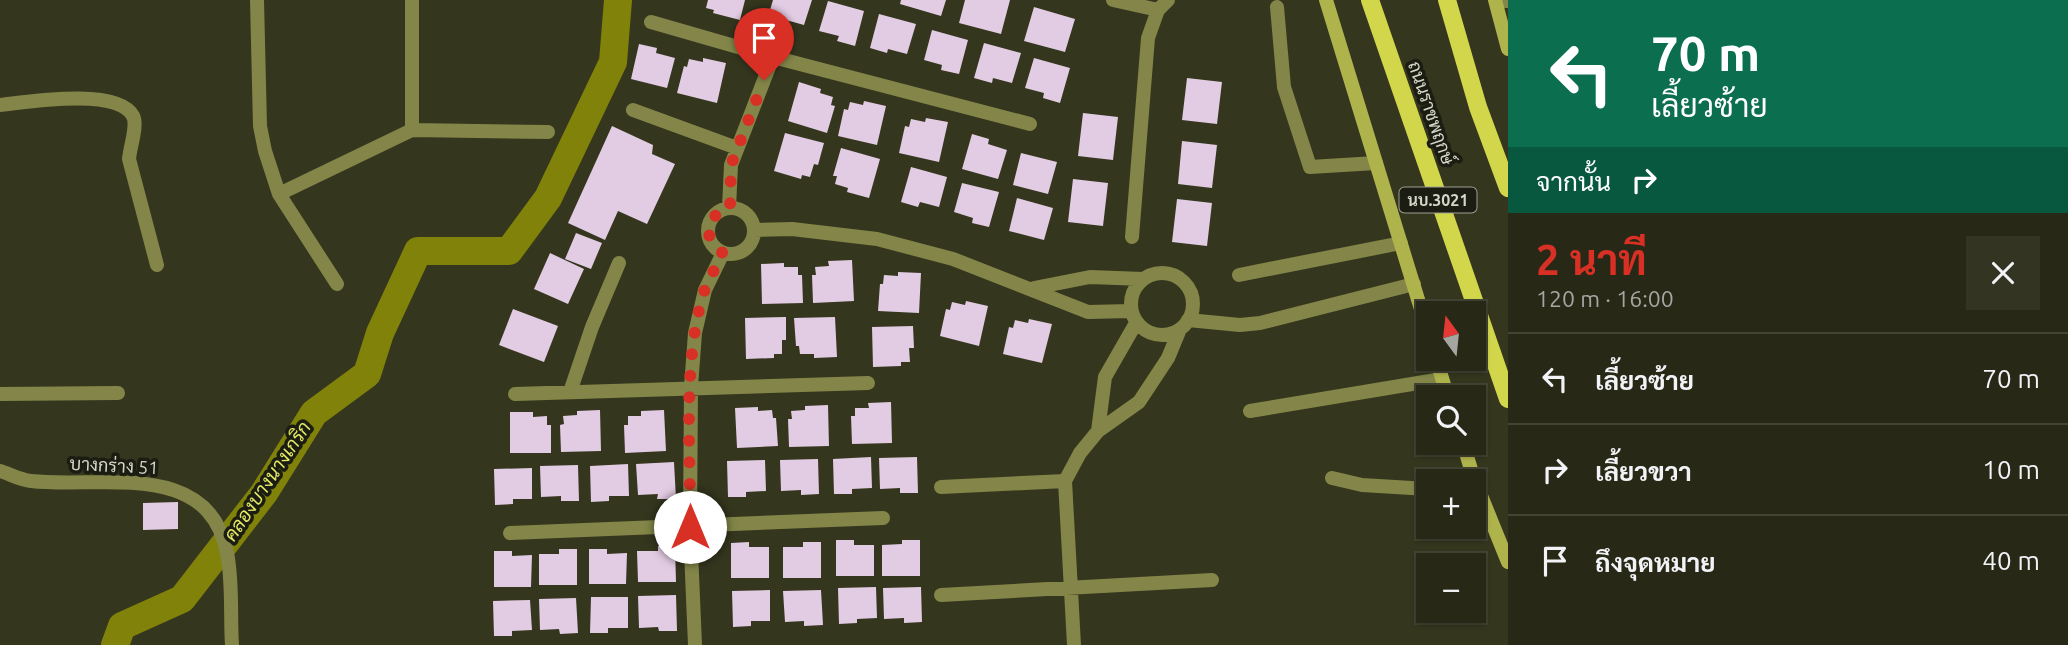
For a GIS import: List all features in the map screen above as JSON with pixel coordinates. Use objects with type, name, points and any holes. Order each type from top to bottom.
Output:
[{"type":"main road","name":"นบ.3021","points":[[1326,0],[1419,301]]},
{"type":"main road","name":"ถนนราชพฤกษ์","points":[[1370,0],[1508,399]]},
{"type":"main road","points":[[1447,0],[1478,107],[1508,188]]},
{"type":"main road","points":[[1500,1],[1508,49]]},
{"type":"main road","points":[[1440,371],[1444,385]]},
{"type":"main road","points":[[1486,519],[1508,562]]},
{"type":"street","points":[[257,0],[260,126],[279,194],[337,284]]},
{"type":"street","points":[[412,0],[412,130]]},
{"type":"street","points":[[1113,0],[1163,5],[1147,48],[1132,236]]},
{"type":"street","points":[[1277,7],[1284,87],[1310,167],[1376,163]]},
{"type":"street","points":[[650,22],[1030,124]]},
{"type":"street","points":[[730,208],[729,180],[737,148],[773,57]]},
{"type":"street","points":[[0,105],[92,99],[118,103],[133,114],[136,126],[130,159],[157,265]]},
{"type":"street","points":[[633,110],[737,148]]},
{"type":"street","points":[[279,194],[412,130],[548,131]]},
{"type":"street","points":[[730,208],[746,214],[754,230],[753,239],[741,252],[723,253],[710,241],[709,224],[713,216],[730,208]]},
{"type":"street","points":[[754,230],[792,229],[877,239],[953,258],[1088,312],[1134,317]]},
{"type":"street","points":[[1240,275],[1401,243]]},
{"type":"street","points":[[695,645],[690,527],[691,387],[695,333],[705,290],[723,253]]},
{"type":"street","points":[[570,392],[592,327],[619,263]]},
{"type":"street","points":[[1074,645],[1065,481],[1076,459],[1098,431],[1139,402],[1168,358],[1184,325],[1192,309],[1192,297],[1187,286],[1178,278],[1167,273],[1154,274],[1143,279],[1135,288],[1131,299],[1134,317],[1145,331],[1157,335],[1169,334],[1184,325],[1260,323],[1414,284]]},
{"type":"street","points":[[1032,288],[1090,277],[1143,279]]},
{"type":"street","points":[[1098,431],[1105,377],[1134,317]]},
{"type":"street","points":[[1250,411],[1442,379]]},
{"type":"street","points":[[515,394],[868,383]]},
{"type":"street","points":[[0,394],[118,393]]},
{"type":"street","name":"บางกร่าง 51","points":[[0,471],[28,481],[151,484],[182,492],[205,506],[220,528],[227,554],[232,645]]},
{"type":"street","points":[[1332,478],[1362,485],[1416,488]]},
{"type":"street","points":[[941,487],[1065,481]]},
{"type":"street","points":[[510,533],[883,519]]},
{"type":"street","points":[[941,594],[1212,580]]},
{"type":"building","points":[[708,0],[745,0],[740,20],[713,13],[714,10],[706,8]]},
{"type":"building","points":[[773,0],[812,0],[804,25],[786,20],[784,25],[767,20]]},
{"type":"building","points":[[901,0],[946,0],[941,16],[900,4]]},
{"type":"building","points":[[965,0],[1010,0],[1001,34],[959,23]]},
{"type":"building","points":[[828,1],[864,11],[855,46],[837,41],[839,36],[819,31]]},
{"type":"building","points":[[1034,7],[1075,19],[1065,52],[1024,41]]},
{"type":"building","points":[[879,14],[916,24],[907,54],[888,49],[887,53],[870,48]]},
{"type":"building","points":[[932,30],[968,40],[959,74],[941,70],[942,65],[924,60]]},
{"type":"building","points":[[984,43],[1021,53],[1012,83],[993,78],[992,83],[974,78]]},
{"type":"building","points":[[639,44],[657,48],[656,53],[675,58],[667,88],[631,79]]},
{"type":"building","points":[[703,58],[726,63],[717,103],[677,93],[684,66],[687,67],[689,59],[703,62]]},
{"type":"building","points":[[1034,58],[1070,68],[1060,103],[1043,98],[1044,93],[1025,88]]},
{"type":"building","points":[[1187,78],[1222,82],[1217,124],[1182,120]]},
{"type":"building","points":[[799,82],[821,89],[820,93],[833,97],[831,105],[835,106],[827,133],[788,121]]},
{"type":"building","points":[[864,101],[886,106],[877,145],[838,136],[844,109],[848,110],[850,102],[863,105]]},
{"type":"building","points":[[1083,113],[1118,117],[1113,160],[1078,156]]},
{"type":"building","points":[[926,118],[948,122],[939,162],[899,153],[905,126],[909,127],[911,119],[925,122]]},
{"type":"building","points":[[612,126],[653,145],[652,154],[675,164],[647,224],[618,211],[605,240],[568,223]]},
{"type":"building","points":[[785,133],[824,143],[818,165],[814,164],[810,177],[802,175],[801,179],[774,171]]},
{"type":"building","points":[[972,134],[989,139],[988,144],[1007,150],[998,179],[962,169]]},
{"type":"building","points":[[1182,141],[1217,145],[1212,188],[1178,184]]},
{"type":"building","points":[[841,148],[880,159],[869,198],[847,192],[848,188],[835,184],[837,176],[833,176]]},
{"type":"building","points":[[1021,153],[1057,162],[1048,194],[1013,185]]},
{"type":"building","points":[[911,167],[947,177],[939,207],[920,202],[918,207],[901,202]]},
{"type":"building","points":[[1073,179],[1108,183],[1103,226],[1068,222]]},
{"type":"building","points":[[962,183],[999,192],[989,227],[972,223],[973,218],[954,212]]},
{"type":"building","points":[[1017,198],[1053,208],[1044,240],[1009,231]]},
{"type":"building","points":[[1177,199],[1212,203],[1207,246],[1172,242]]},
{"type":"building","points":[[576,233],[602,243],[591,269],[565,259]]},
{"type":"building","points":[[550,253],[584,269],[568,304],[534,289]]},
{"type":"building","points":[[852,260],[854,301],[813,303],[812,275],[816,275],[815,267],[829,266],[828,261]]},
{"type":"building","points":[[784,263],[784,267],[798,267],[798,275],[802,275],[803,303],[762,304],[761,264]]},
{"type":"building","points":[[898,272],[921,273],[919,313],[878,311],[880,284],[883,284],[884,275],[898,276]]},
{"type":"building","points":[[966,301],[988,306],[979,346],[940,336],[946,309],[950,310],[952,302],[965,305]]},
{"type":"building","points":[[513,309],[558,326],[544,362],[499,345]]},
{"type":"building","points":[[786,317],[786,340],[782,340],[782,354],[774,354],[774,358],[746,359],[745,318]]},
{"type":"building","points":[[835,317],[837,357],[814,358],[814,354],[800,354],[799,346],[796,346],[794,318]]},
{"type":"building","points":[[1029,319],[1052,324],[1042,363],[1003,354],[1009,327],[1013,328],[1015,320],[1028,323]]},
{"type":"building","points":[[913,326],[914,348],[909,348],[910,362],[901,362],[901,366],[873,367],[872,327]]},
{"type":"building","points":[[891,402],[892,443],[852,444],[851,416],[855,416],[855,408],[869,408],[868,403]]},
{"type":"building","points":[[828,405],[829,446],[789,447],[788,419],[792,419],[791,411],[805,410],[805,406]]},
{"type":"building","points":[[758,407],[758,411],[772,410],[773,418],[776,418],[778,446],[737,448],[735,408]]},
{"type":"building","points":[[600,410],[601,451],[561,452],[560,425],[564,424],[563,416],[577,415],[577,411]]},
{"type":"building","points":[[664,410],[666,451],[625,453],[624,425],[628,425],[628,416],[641,416],[641,411]]},
{"type":"building","points":[[510,412],[533,412],[533,417],[547,416],[547,425],[551,425],[551,453],[510,453]]},
{"type":"building","points":[[871,457],[872,488],[852,489],[852,494],[834,494],[833,459]]},
{"type":"building","points":[[917,457],[918,493],[900,493],[900,488],[880,489],[879,458]]},
{"type":"building","points":[[818,459],[819,494],[801,495],[801,490],[781,491],[780,460]]},
{"type":"building","points":[[765,460],[766,491],[746,492],[746,497],[728,497],[727,461]]},
{"type":"building","points":[[674,462],[676,499],[657,499],[658,494],[638,495],[636,464]]},
{"type":"building","points":[[628,464],[629,496],[609,496],[609,501],[591,502],[590,466]]},
{"type":"building","points":[[578,465],[579,501],[561,501],[561,496],[541,497],[540,466]]},
{"type":"building","points":[[532,468],[532,499],[513,499],[513,504],[495,505],[494,469]]},
{"type":"building","points":[[178,502],[178,529],[143,530],[143,503]]},
{"type":"building","points":[[836,540],[854,540],[854,545],[874,545],[874,576],[836,576]]},
{"type":"building","points":[[902,540],[920,540],[920,576],[882,576],[882,545],[902,544]]},
{"type":"building","points":[[749,542],[749,547],[769,547],[769,578],[731,578],[731,543]]},
{"type":"building","points":[[803,542],[821,542],[821,578],[783,578],[783,547],[803,547]]},
{"type":"building","points":[[658,546],[675,546],[676,582],[638,582],[637,551],[658,551]]},
{"type":"building","points":[[559,549],[577,549],[577,585],[539,585],[539,554],[559,554]]},
{"type":"building","points":[[589,549],[607,549],[607,554],[627,553],[626,584],[589,584]]},
{"type":"building","points":[[494,551],[512,551],[512,556],[532,555],[531,587],[494,587]]},
{"type":"building","points":[[876,587],[877,618],[857,619],[857,623],[839,624],[838,588]]},
{"type":"building","points":[[921,587],[922,622],[904,623],[904,618],[884,619],[883,588]]},
{"type":"building","points":[[770,590],[770,621],[751,621],[751,626],[733,627],[732,591]]},
{"type":"building","points":[[821,590],[823,625],[804,626],[804,621],[785,622],[783,591]]},
{"type":"building","points":[[676,595],[677,631],[659,631],[658,627],[639,628],[638,596]]},
{"type":"building","points":[[591,597],[628,597],[628,628],[608,628],[608,633],[590,633]]},
{"type":"building","points":[[576,598],[578,633],[560,634],[559,629],[540,630],[539,599]]},
{"type":"building","points":[[530,600],[532,630],[512,631],[512,636],[494,636],[493,601]]},
{"type":"waterway","name":"คลองบางนางเกริก","points":[[115,645],[122,626],[182,599],[264,493],[314,413],[367,374],[380,333],[418,251],[509,251],[548,198],[613,62],[618,0]]},
{"type":"route","points":[[690,527],[691,387],[695,333],[705,290],[723,253],[710,241],[709,224],[713,216],[730,208],[731,165],[764,80]]}]
